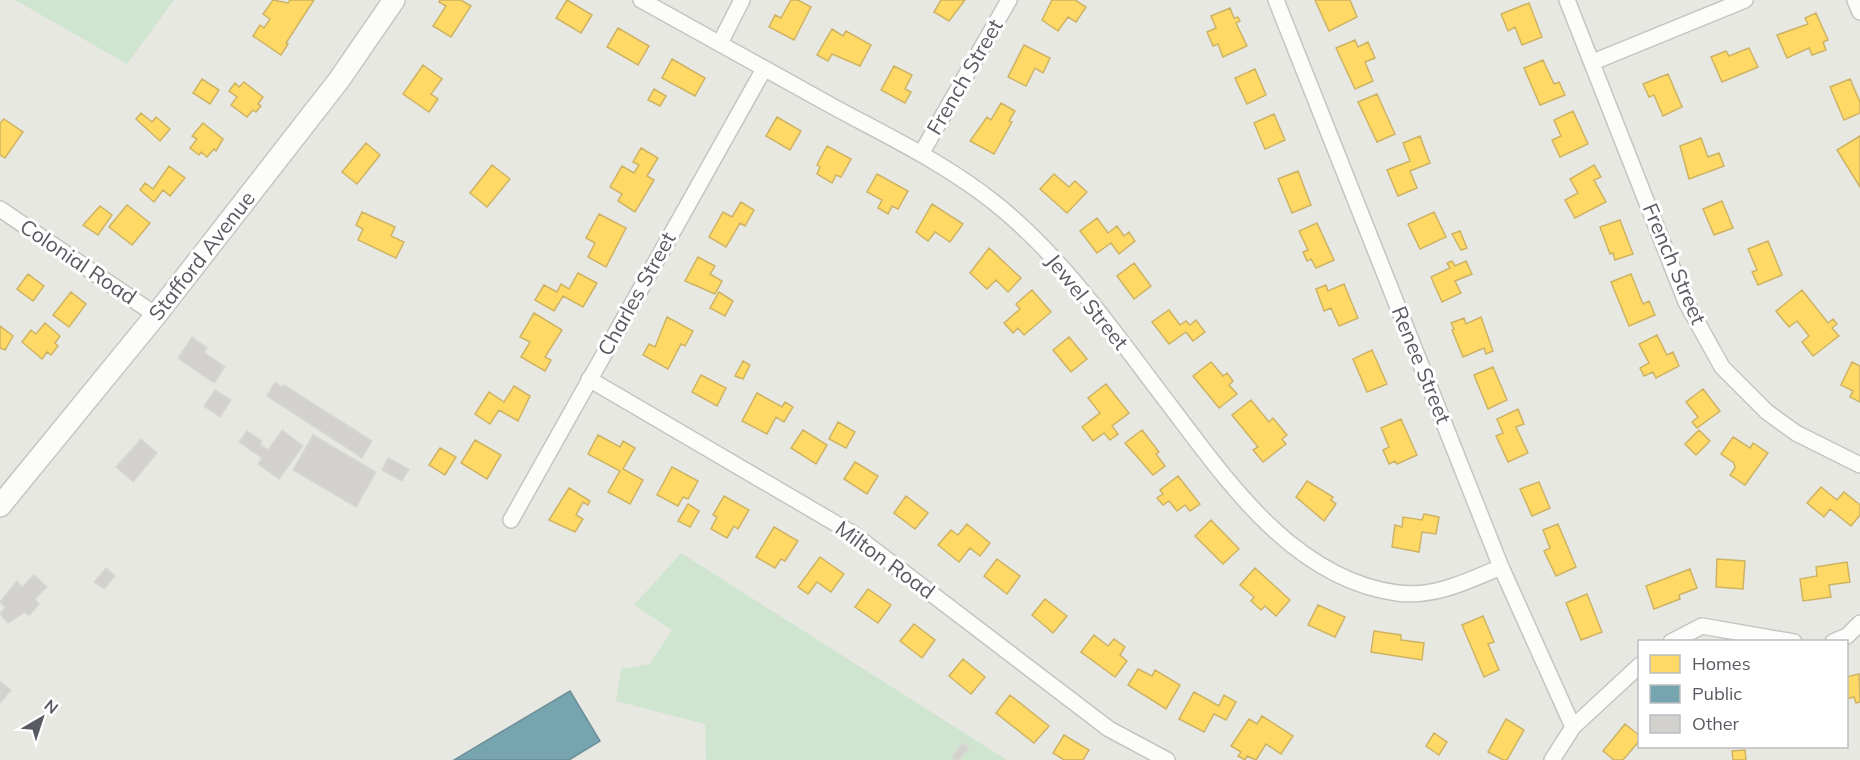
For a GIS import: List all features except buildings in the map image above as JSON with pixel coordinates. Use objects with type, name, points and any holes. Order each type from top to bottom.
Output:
[{"type":"main road","name":"Stafford Avenue","points":[[0,506],[156,315],[339,80],[394,0]]},
{"type":"street","name":"Jewel Street","points":[[640,0],[921,154],[995,202],[1027,231],[1069,277],[1223,474],[1284,538],[1315,560],[1348,579],[1397,593],[1445,590],[1501,567]]},
{"type":"street","points":[[720,43],[742,0]]},
{"type":"street","name":"French Street","points":[[921,154],[1009,0]]},
{"type":"street","name":"Renee Street","points":[[1276,0],[1501,567],[1573,727]]},
{"type":"street","name":"French Street","points":[[1567,0],[1686,302],[1722,367],[1767,412],[1786,426],[1860,465]]},
{"type":"street","points":[[1593,62],[1745,0]]},
{"type":"street","points":[[1855,0],[1860,12]]},
{"type":"street","name":"Charles Street","points":[[511,520],[764,69]]},
{"type":"street","name":"Colonial Road","points":[[0,209],[156,315]]},
{"type":"street","name":"Milton Road","points":[[589,379],[852,533],[1109,729],[1167,760]]},
{"type":"street","points":[[1838,640],[1847,636],[1860,623]]},
{"type":"street","points":[[1675,640],[1702,626],[1782,640]]},
{"type":"street","points":[[1552,760],[1573,727],[1638,668]]},
{"type":"green space","points":[[15,0],[174,0],[127,64]]},
{"type":"green space","points":[[681,553],[1007,760],[706,760],[705,724],[616,701],[621,669],[650,664],[672,630],[634,605]]}]
